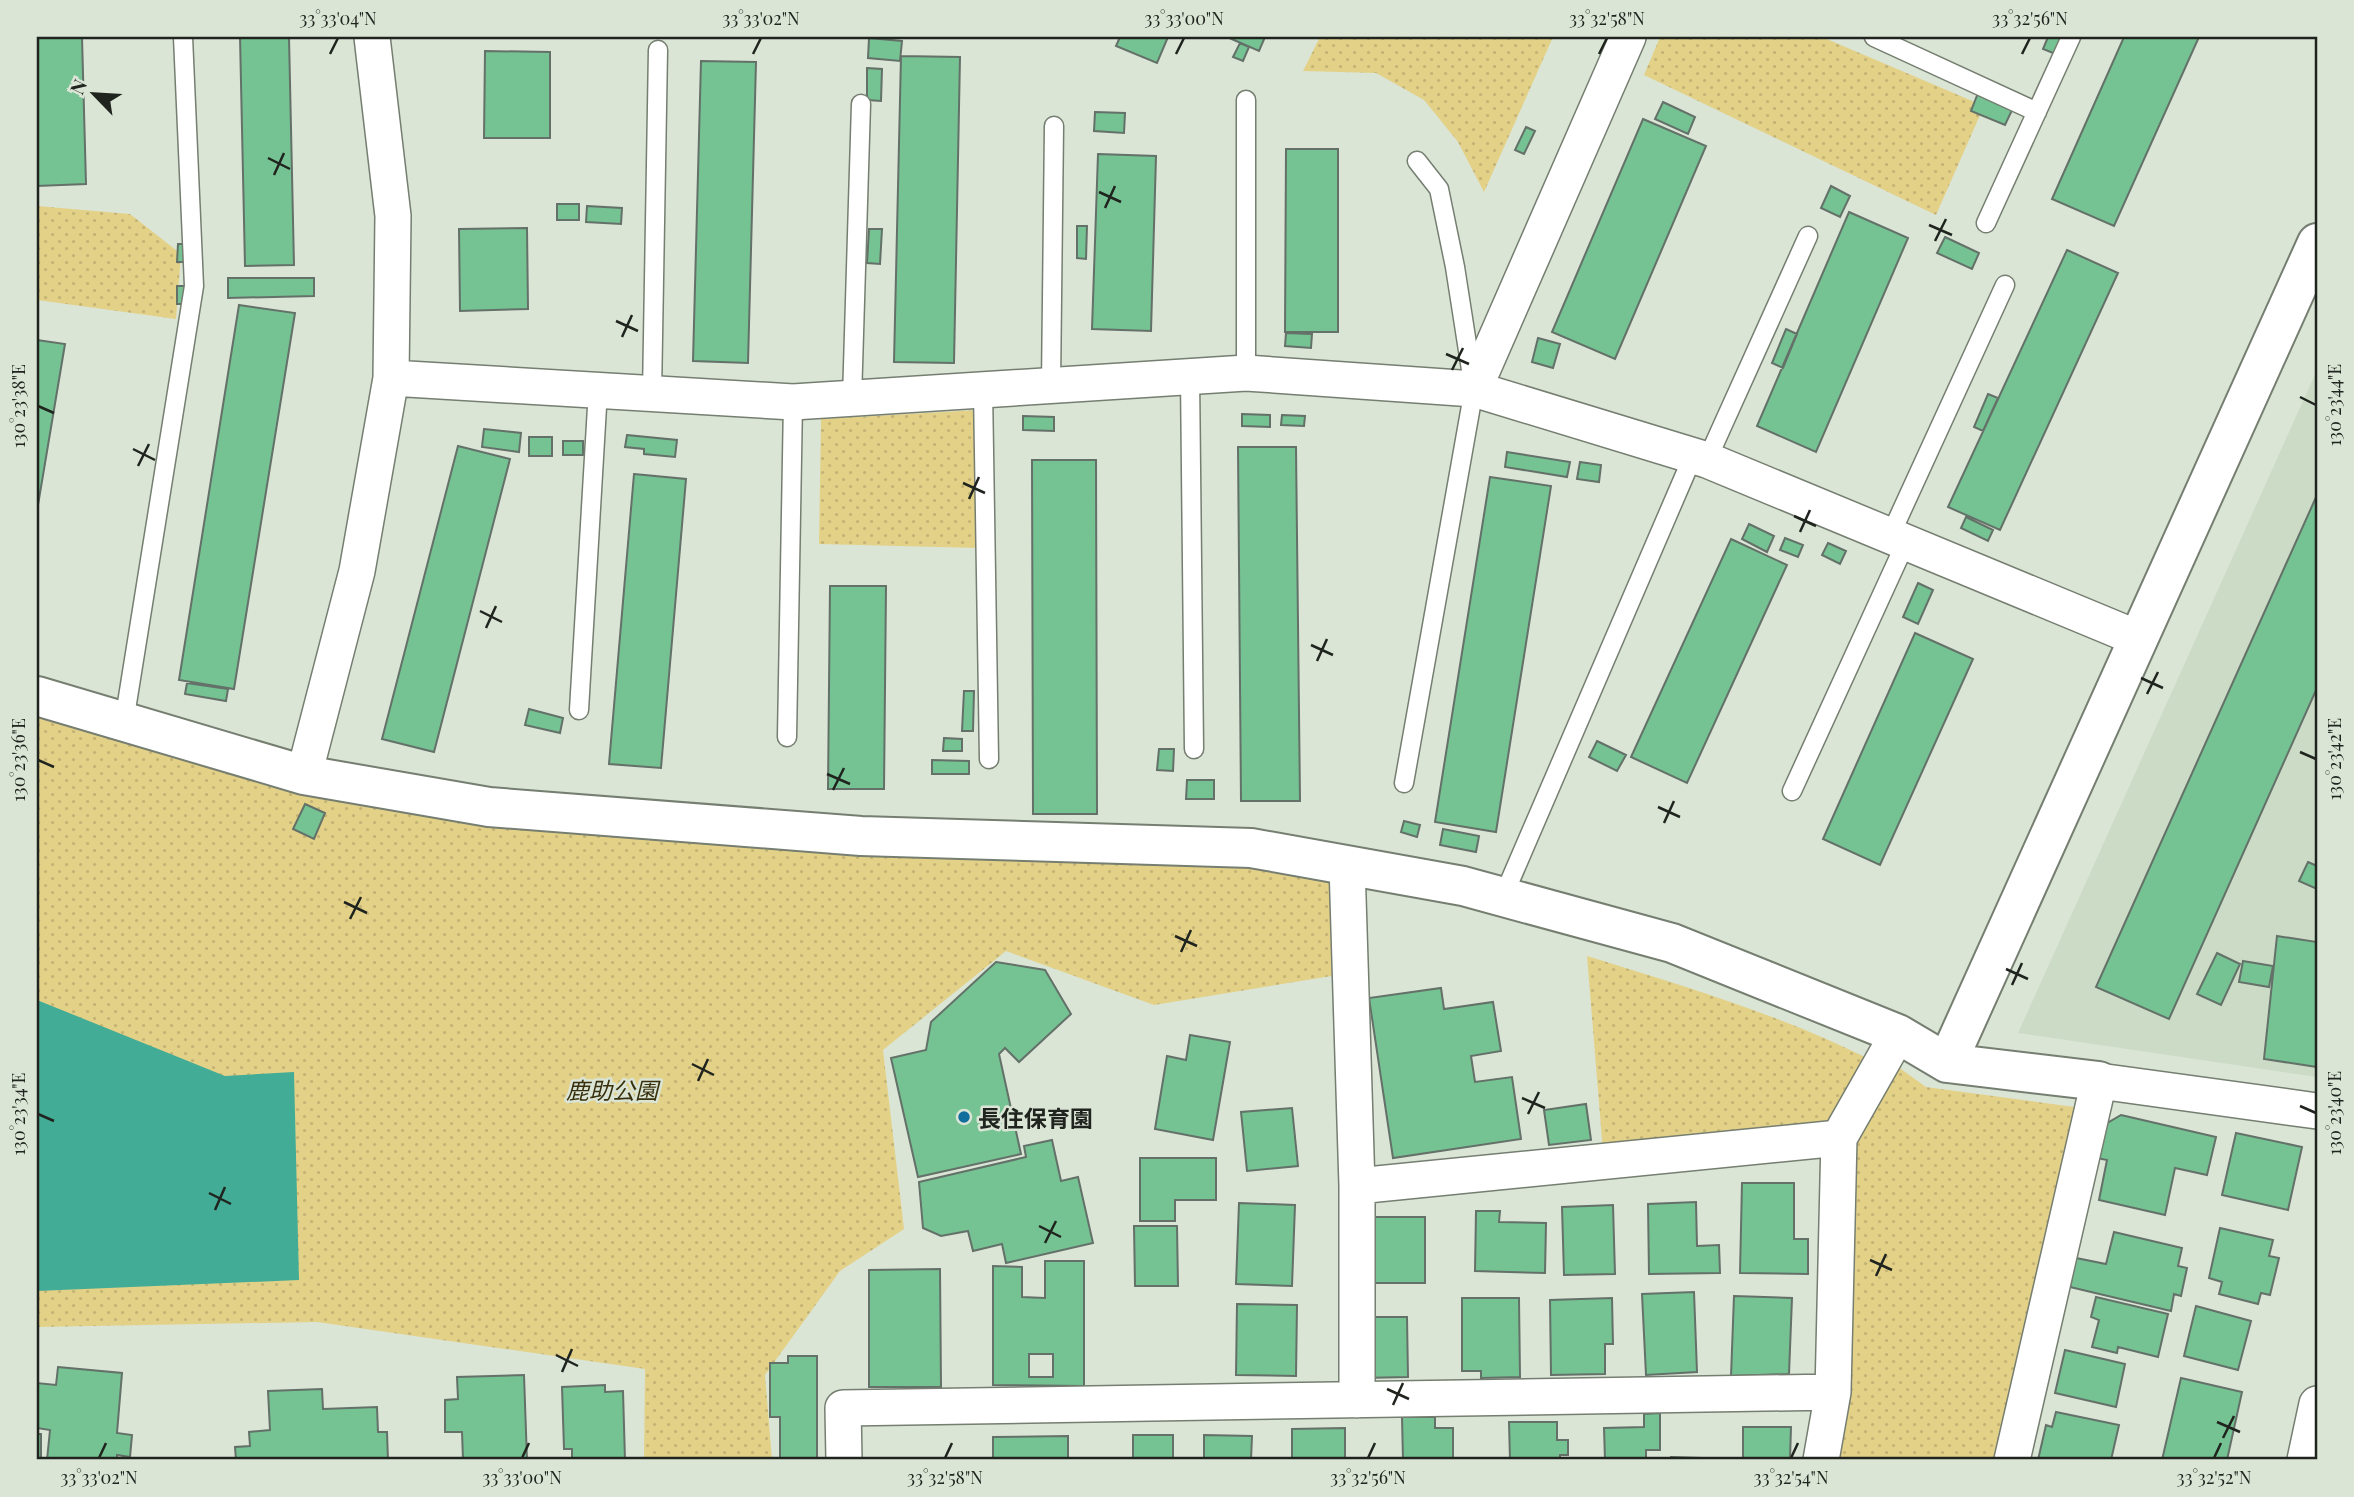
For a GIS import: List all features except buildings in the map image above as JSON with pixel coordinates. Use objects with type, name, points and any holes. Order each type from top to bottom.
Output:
[{"type":"street","points":[[304,775],[357,571],[391,378],[393,216],[372,37]]},
{"type":"street","points":[[1474,389],[1628,37]]},
{"type":"street","points":[[1947,1063],[2317,243]]},
{"type":"street","points":[[391,378],[793,402],[1247,373],[1474,389],[1700,458],[2137,638]]},
{"type":"street","points":[[37,696],[304,775],[489,807],[861,835],[1251,848],[1463,886],[1672,943],[1898,1034],[1947,1063],[2317,1111]]},
{"type":"street","points":[[1347,865],[1357,1186],[1357,1400]]},
{"type":"street","points":[[1821,1460],[1833,1392],[1839,1138],[1898,1034]]},
{"type":"street","points":[[2012,1460],[2099,1082]]},
{"type":"street","points":[[1357,1186],[1839,1138]]},
{"type":"street","points":[[844,1460],[844,1408],[1833,1392]]},
{"type":"street","points":[[2305,1460],[2317,1404]]},
{"type":"lane","points":[[124,722],[194,286],[183,37]]},
{"type":"lane","points":[[1874,37],[2037,112]]},
{"type":"lane","points":[[1986,223],[2071,37]]},
{"type":"lane","points":[[652,394],[658,50]]},
{"type":"lane","points":[[1246,100],[1247,373]]},
{"type":"lane","points":[[852,398],[861,104]]},
{"type":"lane","points":[[1051,385],[1054,126]]},
{"type":"lane","points":[[1404,783],[1474,389],[1455,267],[1438,189],[1417,161]]},
{"type":"lane","points":[[1503,897],[1700,458],[1808,236]]},
{"type":"lane","points":[[1792,791],[2005,285]]},
{"type":"lane","points":[[1190,376],[1194,749]]},
{"type":"lane","points":[[579,710],[598,390]]},
{"type":"lane","points":[[983,390],[989,759]]},
{"type":"lane","points":[[787,737],[793,402]]},
{"type":"shaded area","points":[[2317,370],[2317,1077],[2018,1033]]},
{"type":"green space","points":[[1320,37],[1553,37],[1484,192],[1458,142],[1424,100],[1376,73],[1303,71]]},
{"type":"green space","points":[[1660,37],[1822,37],[1984,106],[1936,215],[1644,75]]},
{"type":"green space","points":[[37,206],[130,214],[181,254],[176,319],[37,300]]},
{"type":"green space","points":[[978,410],[978,548],[819,544],[821,419]]},
{"type":"green space","name":"鹿助公園","points":[[37,696],[304,775],[1347,865],[1350,973],[1154,1005],[1006,951],[883,1050],[904,1229],[840,1271],[765,1375],[772,1460],[644,1460],[645,1369],[317,1322],[37,1327]]},
{"type":"green space","points":[[1587,956],[1766,1015],[1869,1059],[1831,1127],[1603,1152]]},
{"type":"green space","points":[[1894,1064],[1926,1087],[2082,1108],[1994,1460],[1830,1460],[1848,1139]]},
{"type":"water","points":[[37,1000],[225,1076],[294,1072],[299,1280],[37,1291]]},
{"type":"place","name":"長住保育園","points":[[964,1117]]}]
